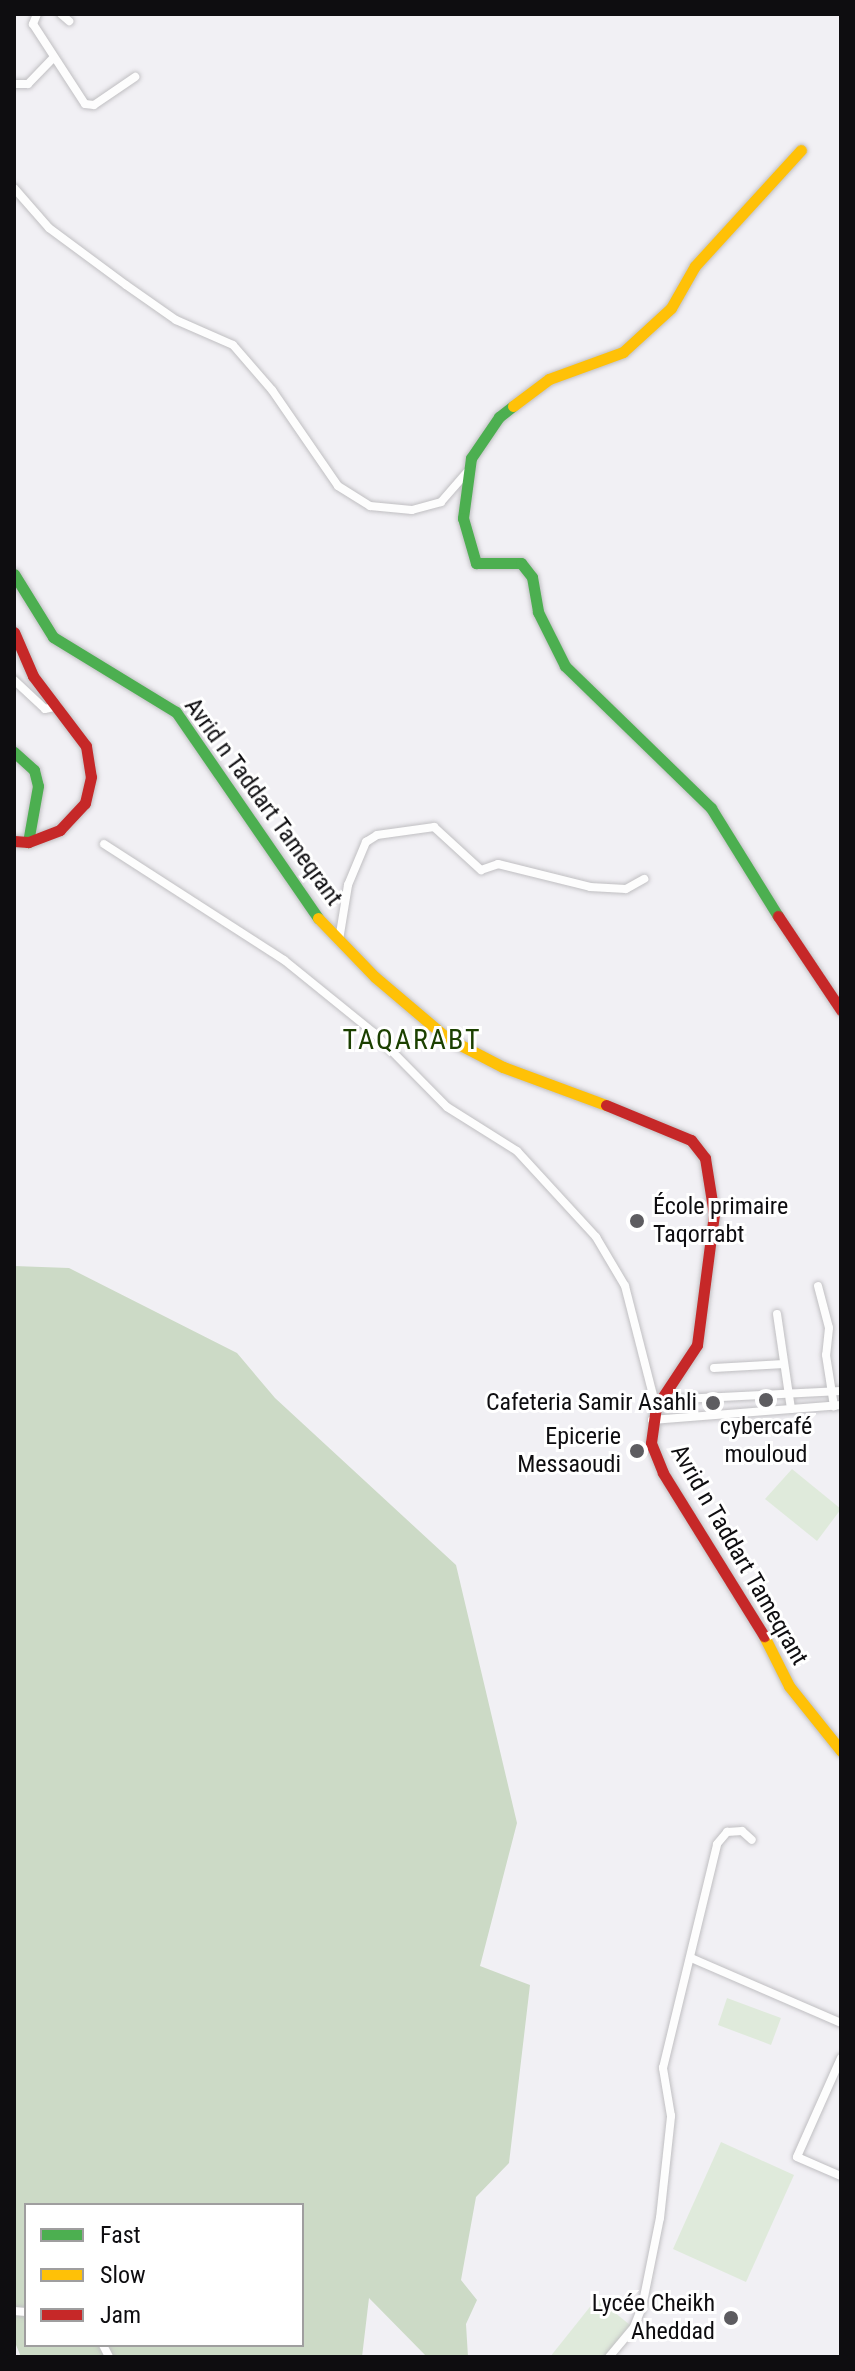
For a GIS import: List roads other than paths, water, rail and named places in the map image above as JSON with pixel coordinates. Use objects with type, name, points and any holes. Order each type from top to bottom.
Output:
[{"type":"main road","points":[[801,150],[695,266],[671,308],[610,361],[549,379],[511,406],[479,444],[467,472],[463,518],[472,558],[476,563],[521,563],[532,577],[538,612],[565,666],[711,808],[720,830],[841,1010]]},
{"type":"main road","name":"Avrid n Taddart Tameqrant","points":[[14,574],[53,637],[176,712],[308,908],[447,1038],[503,1067],[648,1120],[691,1140],[705,1158],[714,1214],[697,1345],[659,1403],[652,1420],[651,1443],[663,1473],[754,1617],[789,1686],[841,1751]]},
{"type":"main road","points":[[14,632],[33,676],[58,705],[86,746],[91,777],[85,803],[60,830],[28,842],[14,841]]},
{"type":"main road","points":[[14,752],[34,770],[38,786],[28,842]]},
{"type":"street","points":[[37,14],[33,24],[53,58],[90,106],[135,77]]},
{"type":"street","points":[[61,14],[69,21]]},
{"type":"street","points":[[14,84],[28,84],[53,58]]},
{"type":"street","points":[[14,188],[49,228],[126,285],[176,320],[233,345],[338,486],[370,506],[412,510],[441,502],[467,472]]},
{"type":"street","points":[[14,680],[45,709],[58,705]]},
{"type":"street","points":[[339,940],[348,885],[366,842],[377,835],[434,827],[481,870],[498,864],[590,887],[626,889],[644,879]]},
{"type":"street","points":[[104,844],[284,960],[374,1033],[447,1107],[517,1151],[596,1237],[625,1286],[659,1403],[836,1392]]},
{"type":"street","points":[[652,1420],[838,1405],[826,1355],[829,1328],[818,1286]]},
{"type":"street","points":[[777,1314],[791,1409]]},
{"type":"street","points":[[714,1368],[784,1364]]},
{"type":"street","points":[[609,2357],[634,2327],[642,2307],[660,2218],[671,2116],[663,2068],[717,1844],[727,1832],[742,1831],[752,1840]]},
{"type":"street","points":[[691,1958],[841,2023]]},
{"type":"street","points":[[841,2058],[797,2157],[841,2176]]},
{"type":"place","name":"École primaire Taqorrabt","points":[[637,1221]]},
{"type":"place","name":"cybercafé mouloud","points":[[766,1400]]},
{"type":"place","name":"Cafeteria Samir Asahli","points":[[713,1403]]},
{"type":"place","name":"Epicerie Messaoudi","points":[[637,1451]]},
{"type":"place","name":"Lycée Cheikh Aheddad","points":[[731,2318]]},
{"type":"district","name":"TAQARABT","points":[[412,1040]]}]
